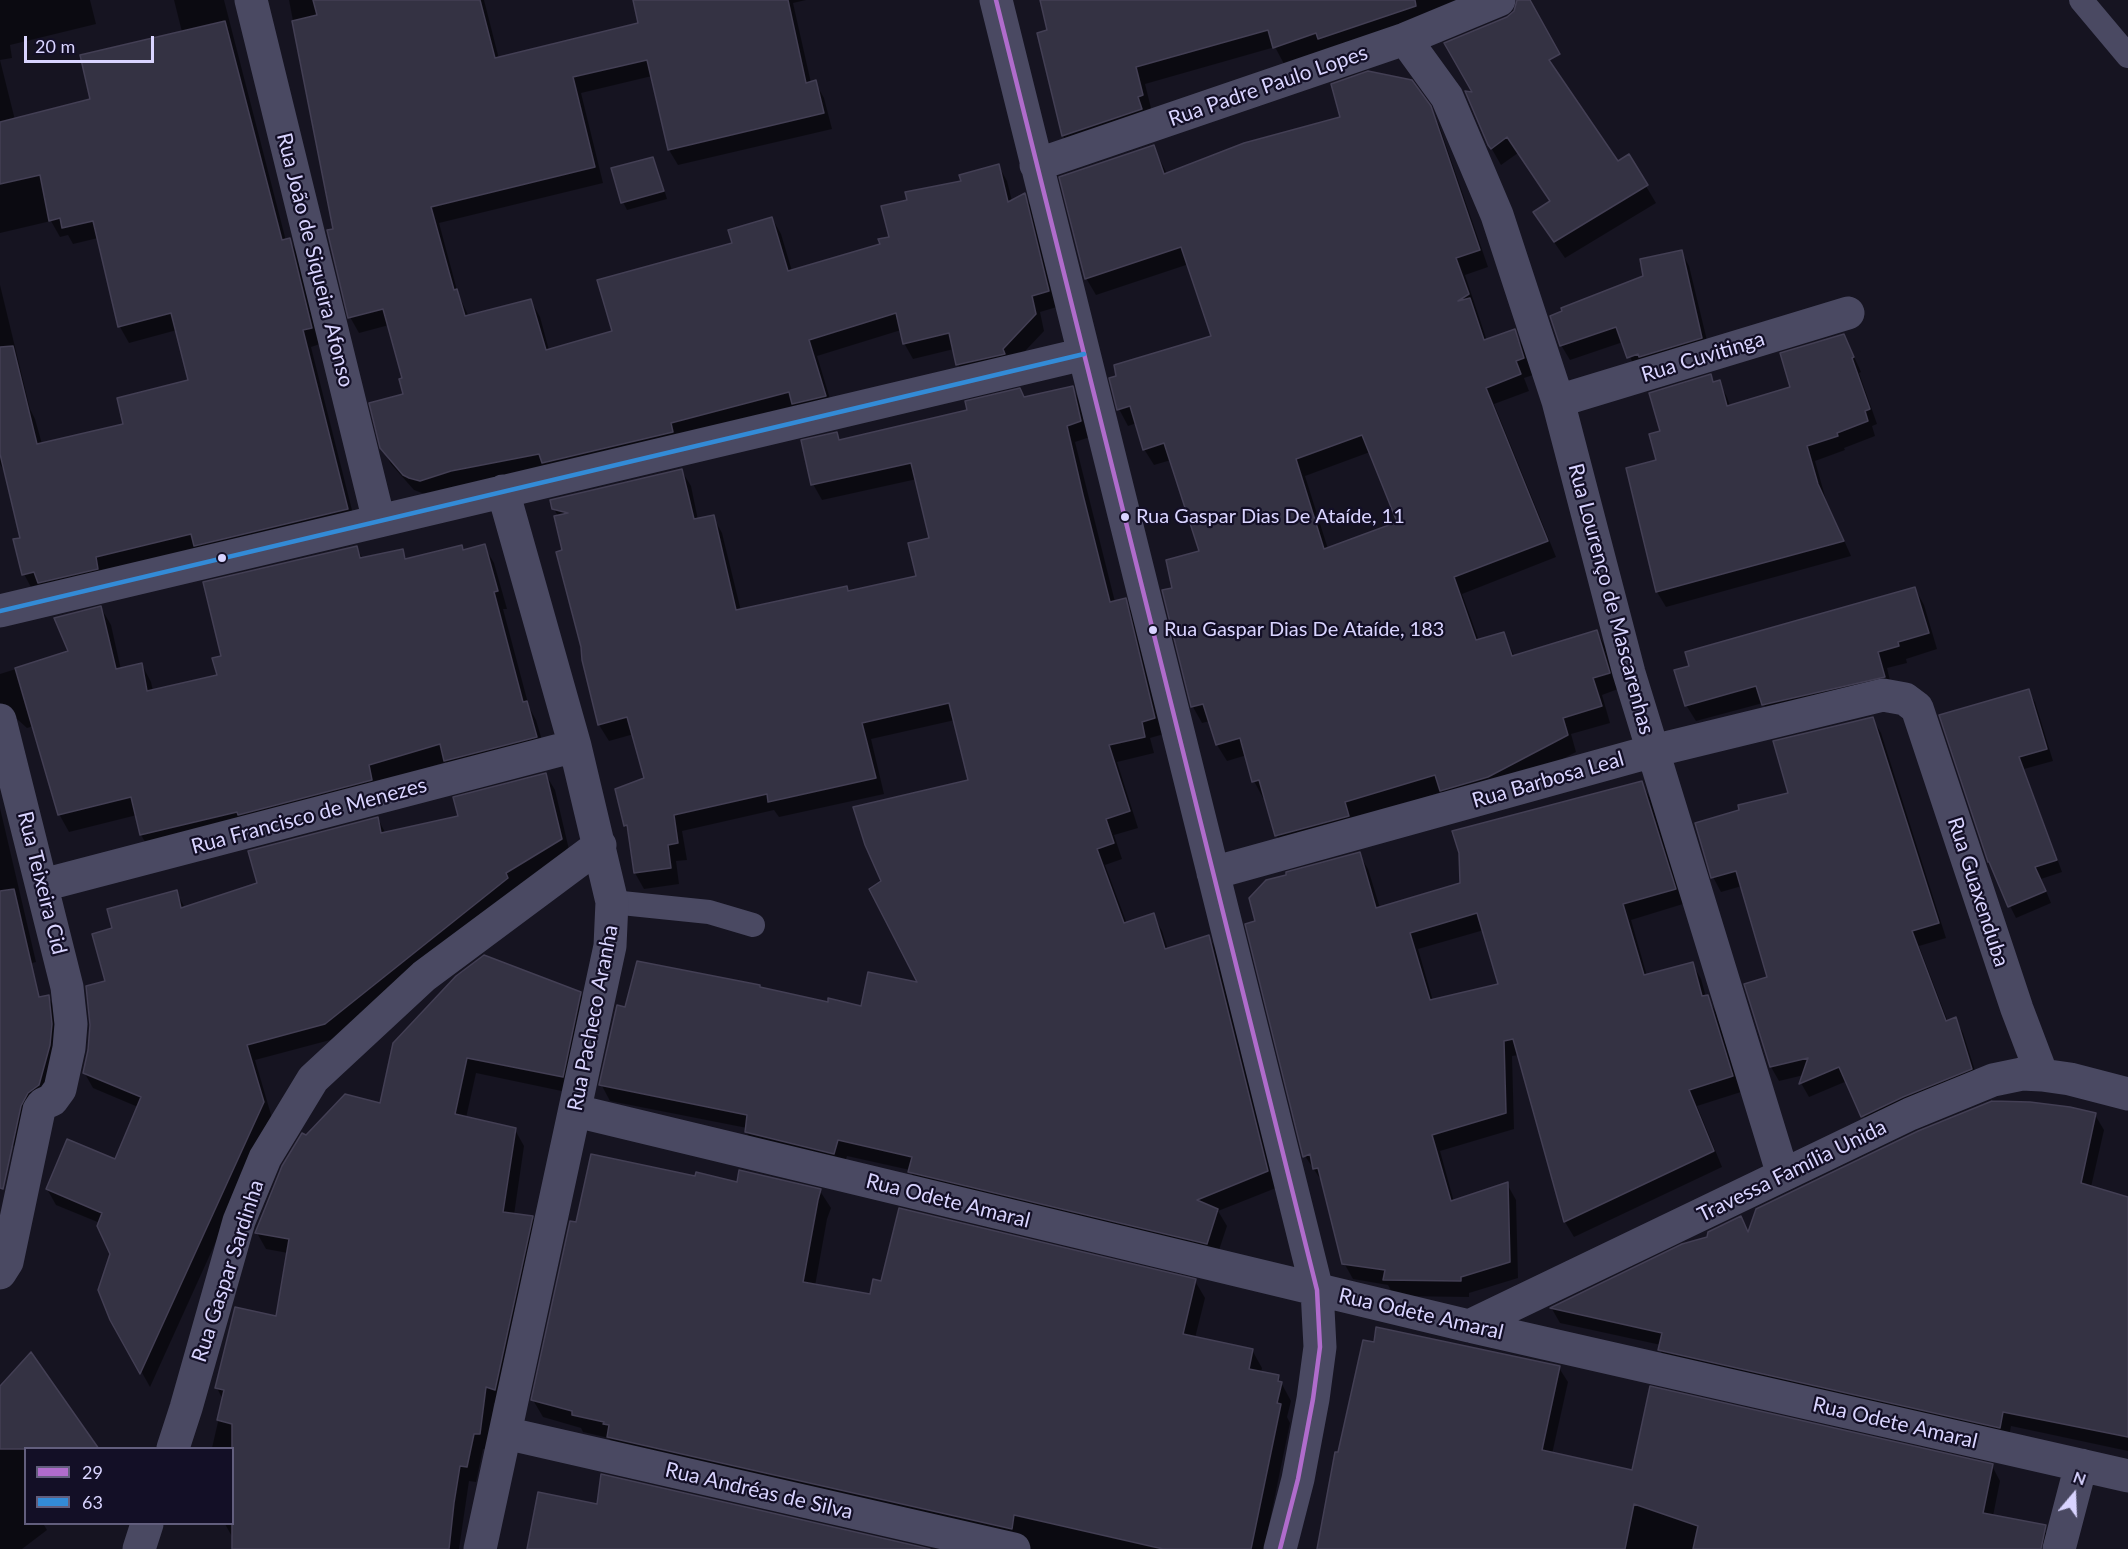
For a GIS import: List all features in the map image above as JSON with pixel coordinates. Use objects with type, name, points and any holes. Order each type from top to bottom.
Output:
[{"type":"street","name":"Rua João de Siqueira Afonso","points":[[251,0],[379,521]]},
{"type":"street","points":[[996,0],[1317,1290],[1320,1347],[1313,1399],[1298,1479],[1280,1549]]},
{"type":"street","name":"Rua Padre Paulo Lopes","points":[[1036,165],[1405,39],[1499,0]]},
{"type":"street","name":"Rua Lourenço de Mascarenhas","points":[[1405,39],[1448,97],[1497,215],[1558,401],[1629,673],[1783,1175]]},
{"type":"street","name":"Rua Cuvitinga","points":[[1558,401],[1848,313]]},
{"type":"street","points":[[0,611],[1084,354]]},
{"type":"street","name":"Rua Pacheco Aranha","points":[[480,1549],[610,946],[612,902],[575,746],[503,491]]},
{"type":"street","name":"Rua Barbosa Leal","points":[[1213,873],[1653,751],[1883,695],[1905,699],[1917,708]]},
{"type":"street","name":"Rua Guaxenduba","points":[[1917,708],[2017,1009],[2042,1075]]},
{"type":"street","name":"Rua Teixeira Cid","points":[[0,720],[67,987],[71,1024],[69,1048],[60,1089],[52,1100],[43,1104],[39,1110],[7,1262],[0,1273]]},
{"type":"street","name":"Rua Francisco de Menezes","points":[[43,885],[575,746]]},
{"type":"street","name":"Rua Gaspar Sardinha","points":[[174,1447],[239,1221],[265,1158],[314,1079],[424,976],[600,845]]},
{"type":"street","name":"Travessa Família Unida","points":[[1469,1326],[1910,1114],[1993,1080],[2022,1074],[2042,1075],[2070,1078],[2128,1094]]},
{"type":"street","name":"Rua Odete Amaral","points":[[576,1111],[1469,1326],[2128,1476]]},
{"type":"street","name":"Rua Andréas de Silva","points":[[505,1433],[1014,1549]]},
{"type":"street","points":[[2059,1549],[2080,1465]]},
{"type":"street","points":[[139,1549],[147,1525]]},
{"type":"lane","points":[[2081,0],[2128,56]]},
{"type":"lane","points":[[612,902],[709,912],[753,925]]},
{"type":"building","points":[[313,0],[480,0],[495,58],[638,23],[633,0],[788,0],[806,83],[816,80],[824,113],[668,150],[647,60],[573,77],[595,167],[431,207],[454,290],[457,289],[465,316],[531,299],[546,350],[612,331],[597,280],[732,243],[728,230],[772,217],[788,271],[880,244],[878,239],[889,237],[881,206],[907,200],[905,192],[961,181],[959,175],[999,164],[1008,202],[1025,193],[1049,291],[1032,296],[1036,314],[1003,349],[1005,354],[956,365],[949,333],[903,344],[896,313],[809,340],[826,396],[792,404],[789,392],[671,423],[673,432],[542,463],[539,454],[451,471],[420,481],[409,478],[403,475],[380,448],[369,403],[403,394],[399,379],[402,378],[383,309],[348,318],[327,230],[333,229],[292,21],[317,15]]},
{"type":"building","points":[[1040,0],[1415,0],[1416,6],[1318,39],[1316,33],[1273,48],[1268,30],[1136,67],[1143,95],[1138,97],[1142,109],[1062,136],[1037,33],[1047,30]]},
{"type":"building","points":[[1517,0],[1530,0],[1560,54],[1549,60],[1618,161],[1629,154],[1648,185],[1554,242],[1533,212],[1550,201],[1507,137],[1491,149],[1488,145],[1465,91],[1472,92],[1444,43],[1507,17],[1514,11]]},
{"type":"building","points":[[225,21],[282,240],[290,238],[312,328],[303,330],[348,509],[194,546],[191,534],[96,557],[98,569],[38,583],[34,572],[22,575],[13,539],[20,538],[0,454],[0,347],[13,346],[37,444],[123,424],[117,398],[188,380],[171,313],[118,327],[93,221],[62,228],[60,218],[49,221],[40,175],[0,184],[0,122],[90,99],[80,55]]},
{"type":"building","points":[[1368,71],[1412,80],[1431,106],[1480,250],[1456,258],[1469,294],[1458,301],[1470,298],[1484,340],[1515,329],[1524,358],[1516,361],[1521,374],[1486,388],[1548,541],[1454,577],[1476,640],[1504,632],[1512,656],[1597,630],[1610,673],[1593,678],[1602,706],[1563,718],[1568,735],[1488,777],[1440,791],[1435,775],[1345,802],[1349,816],[1275,836],[1259,780],[1252,782],[1240,738],[1216,745],[1203,704],[1191,707],[1162,590],[1172,588],[1166,560],[1199,551],[1164,443],[1143,450],[1130,406],[1117,410],[1109,378],[1116,376],[1114,365],[1211,336],[1181,247],[1085,279],[1059,177],[1154,145],[1164,174],[1244,143],[1340,117],[1331,84]],"holes":[[[1362,435],[1397,522],[1324,549],[1296,459]]]},
{"type":"building","points":[[653,157],[664,191],[621,203],[611,168]]},
{"type":"building","points":[[1682,250],[1702,338],[1639,357],[1638,354],[1627,358],[1616,327],[1560,346],[1550,316],[1562,311],[1561,308],[1643,276],[1640,259]]},
{"type":"building","points":[[1844,334],[1854,357],[1852,358],[1870,409],[1865,411],[1868,421],[1837,433],[1838,436],[1807,446],[1818,484],[1844,541],[1656,592],[1626,468],[1656,460],[1649,434],[1660,431],[1649,393],[1711,374],[1713,382],[1720,380],[1727,406],[1790,387],[1780,353]]},
{"type":"building","points":[[1073,386],[1081,421],[1067,426],[1083,495],[1110,602],[1126,598],[1155,718],[1142,722],[1145,737],[1109,745],[1130,811],[1106,819],[1114,843],[1097,849],[1124,923],[1154,913],[1165,949],[1209,935],[1268,1171],[1197,1200],[1218,1209],[1207,1244],[908,1172],[912,1157],[838,1140],[834,1154],[745,1132],[747,1115],[599,1085],[617,1005],[625,1007],[637,961],[760,985],[760,987],[828,1002],[828,998],[861,1006],[868,972],[917,982],[869,889],[881,881],[865,845],[853,807],[968,780],[949,703],[862,723],[876,778],[768,802],[767,794],[674,815],[678,843],[668,845],[671,868],[634,873],[627,825],[624,826],[615,789],[644,778],[627,717],[598,725],[581,647],[556,552],[562,550],[554,516],[568,513],[552,509],[550,500],[682,469],[694,519],[714,515],[736,610],[847,586],[848,591],[916,576],[908,543],[929,538],[911,463],[811,485],[801,440],[837,432],[839,440],[967,410],[965,401],[1020,388],[1024,397]]},
{"type":"building","points":[[485,544],[498,591],[494,592],[523,702],[527,701],[537,737],[444,761],[440,744],[369,765],[372,780],[238,815],[237,812],[140,835],[131,797],[58,815],[15,668],[68,651],[54,618],[101,606],[116,669],[142,663],[147,691],[217,675],[212,658],[221,656],[203,582],[357,546],[360,558],[403,549],[405,559],[462,545],[463,550]]},
{"type":"building","points":[[1915,587],[1929,633],[1898,642],[1899,646],[1878,652],[1885,677],[1762,705],[1756,686],[1685,706],[1674,670],[1689,666],[1685,652]]},
{"type":"building","points":[[2029,689],[2047,749],[2019,757],[2057,860],[2035,867],[2046,891],[2008,907],[1988,862],[1939,715]]},
{"type":"building","points":[[1873,717],[1939,923],[1912,931],[1946,1021],[1956,1017],[1972,1069],[1861,1117],[1839,1067],[1799,1084],[1808,1058],[1770,1067],[1744,984],[1767,977],[1736,871],[1711,878],[1695,823],[1739,810],[1738,805],[1788,793],[1773,741]]},
{"type":"building","points":[[546,773],[562,839],[506,873],[508,878],[325,1024],[247,1045],[264,1102],[140,1374],[110,1320],[98,1290],[110,1254],[97,1226],[102,1213],[46,1189],[67,1139],[115,1159],[141,1097],[83,1073],[90,1025],[86,986],[105,981],[92,934],[112,928],[107,909],[177,890],[181,908],[257,883],[248,851],[378,817],[381,833],[458,816],[453,797]]},
{"type":"building","points":[[1642,781],[1676,889],[1623,904],[1644,975],[1693,962],[1702,996],[1708,995],[1733,1076],[1689,1090],[1714,1151],[1564,1222],[1513,1039],[1504,1041],[1506,1113],[1432,1135],[1451,1201],[1508,1182],[1510,1262],[1461,1277],[1461,1281],[1383,1280],[1385,1270],[1342,1264],[1318,1168],[1313,1169],[1310,1154],[1303,1157],[1245,924],[1255,921],[1249,898],[1266,880],[1286,875],[1286,872],[1360,852],[1376,908],[1460,883],[1459,853],[1452,831]],"holes":[[[1477,913],[1498,984],[1430,1000],[1410,933]]]},
{"type":"building","points":[[14,889],[39,997],[49,995],[52,1024],[50,1045],[39,1085],[28,1093],[21,1106],[3,1189],[0,1188],[0,891]]},
{"type":"building","points":[[484,955],[581,992],[563,1077],[467,1058],[455,1114],[516,1128],[503,1212],[533,1216],[495,1390],[486,1387],[480,1434],[474,1434],[467,1467],[460,1466],[449,1549],[232,1549],[234,1447],[232,1447],[232,1424],[217,1420],[224,1390],[215,1388],[235,1307],[276,1316],[289,1239],[255,1233],[282,1166],[302,1133],[306,1135],[345,1094],[380,1103],[393,1043],[456,976]]},
{"type":"building","points":[[1992,1101],[2030,1102],[2096,1113],[2081,1183],[2128,1197],[2128,1437],[2003,1412],[2000,1428],[1658,1350],[1662,1333],[1550,1308],[1682,1244],[1707,1237],[1708,1232],[1741,1216],[1748,1232],[1756,1209],[1918,1131]]},
{"type":"building","points":[[591,1154],[695,1176],[696,1172],[737,1182],[739,1170],[821,1189],[803,1282],[870,1294],[873,1279],[881,1281],[899,1208],[1196,1279],[1183,1334],[1253,1349],[1249,1369],[1279,1375],[1278,1381],[1282,1382],[1277,1403],[1281,1404],[1251,1549],[1163,1549],[1014,1515],[1012,1529],[607,1437],[609,1425],[603,1424],[604,1422],[572,1415],[572,1411],[531,1400],[570,1221],[576,1222]]},
{"type":"building","points":[[1376,1327],[1560,1366],[1542,1450],[1632,1470],[1650,1386],[1993,1464],[1983,1513],[2046,1525],[2041,1549],[1693,1549],[1698,1526],[1634,1504],[1625,1549],[1317,1549],[1335,1452],[1338,1452],[1363,1340],[1374,1342]]},
{"type":"building","points":[[31,1352],[98,1447],[0,1449],[0,1386]]},
{"type":"building","points":[[601,1474],[930,1549],[527,1549],[538,1492],[597,1504]]},
{"type":"transit line","name":"29","points":[[996,0],[1317,1290],[1320,1347],[1313,1399],[1298,1479],[1280,1549]]},
{"type":"transit line","name":"63","points":[[0,611],[1084,354]]},
{"type":"place","name":"Rua Gaspar Dias De Ataíde, 11","points":[[1125,517]]},
{"type":"place","name":"Rua Gaspar Dias De Ataíde, 183","points":[[1153,630]]}]
